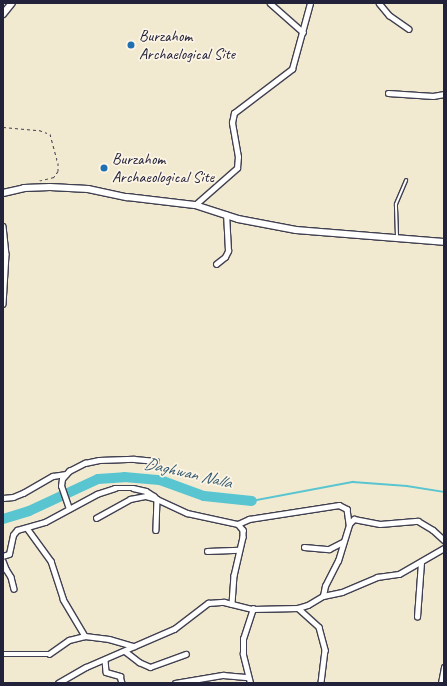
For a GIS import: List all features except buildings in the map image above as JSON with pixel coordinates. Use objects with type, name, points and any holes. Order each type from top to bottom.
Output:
[{"type":"street","points":[[3,14],[12,3]]},
{"type":"street","points":[[270,3],[302,32]]},
{"type":"street","points":[[196,205],[237,168],[238,157],[232,123],[234,113],[292,69],[310,3]]},
{"type":"street","points":[[379,3],[389,15],[409,29]]},
{"type":"street","points":[[388,93],[433,96],[444,94]]},
{"type":"street","points":[[3,193],[24,188],[67,187],[196,205],[226,215],[296,230],[444,242]]},
{"type":"street","points":[[216,264],[225,257],[228,251],[226,215]]},
{"type":"street","points":[[3,226],[6,254],[4,304]]},
{"type":"street","points":[[69,509],[61,490],[61,483],[66,474],[76,467],[99,460],[134,459],[156,461]]},
{"type":"street","points":[[3,498],[18,495],[53,476],[66,474]]},
{"type":"street","points":[[3,556],[10,552],[14,533],[17,530],[45,522],[102,492],[122,487],[146,491],[157,499]]},
{"type":"street","points":[[96,518],[130,499],[146,496],[157,499],[187,513],[238,524],[244,530],[234,576],[232,604]]},
{"type":"street","points":[[156,530],[157,499]]},
{"type":"street","points":[[238,524],[249,519],[339,505],[347,509],[350,524]]},
{"type":"street","points":[[323,596],[325,586],[338,561],[350,524],[356,518],[380,524],[418,521],[433,530],[444,540]]},
{"type":"street","points":[[27,528],[51,561],[63,599],[85,636]]},
{"type":"street","points":[[304,547],[329,549],[343,542]]},
{"type":"street","points":[[58,683],[86,667],[174,629],[208,604],[220,602],[253,609],[298,608],[308,605],[323,596],[342,592],[377,577],[399,574],[444,548]]},
{"type":"street","points":[[207,551],[239,550]]},
{"type":"street","points":[[3,562],[11,577],[14,589]]},
{"type":"street","points":[[417,617],[421,562]]},
{"type":"street","points":[[298,608],[319,627],[325,650],[321,683]]},
{"type":"street","points":[[250,683],[244,654],[243,639],[253,609]]},
{"type":"street","points":[[3,654],[49,654],[68,640],[85,636],[109,639],[134,646]]},
{"type":"street","points":[[125,651],[139,662],[150,667],[186,654]]},
{"type":"street","points":[[105,660],[106,672],[120,676],[122,683]]},
{"type":"street","points":[[441,683],[444,667]]},
{"type":"street","points":[[174,683],[223,675],[248,677]]},
{"type":"lane","points":[[398,239],[396,204],[406,180]]},
{"type":"path","points":[[3,127],[39,130],[47,132],[52,138],[58,162],[56,174],[54,177],[32,182]]},
{"type":"waterway","name":"Daghwan Nalla","points":[[3,519],[29,511],[98,479],[124,477],[160,480],[204,496],[252,501]]},
{"type":"waterway","name":"Daghwan Nalla","points":[[252,501],[353,482],[407,486],[444,492]]},
{"type":"place","name":"Burzahom Archaelogical Site","points":[[131,45]]},
{"type":"place","name":"Burzahom Archaeological Site","points":[[104,168]]}]
